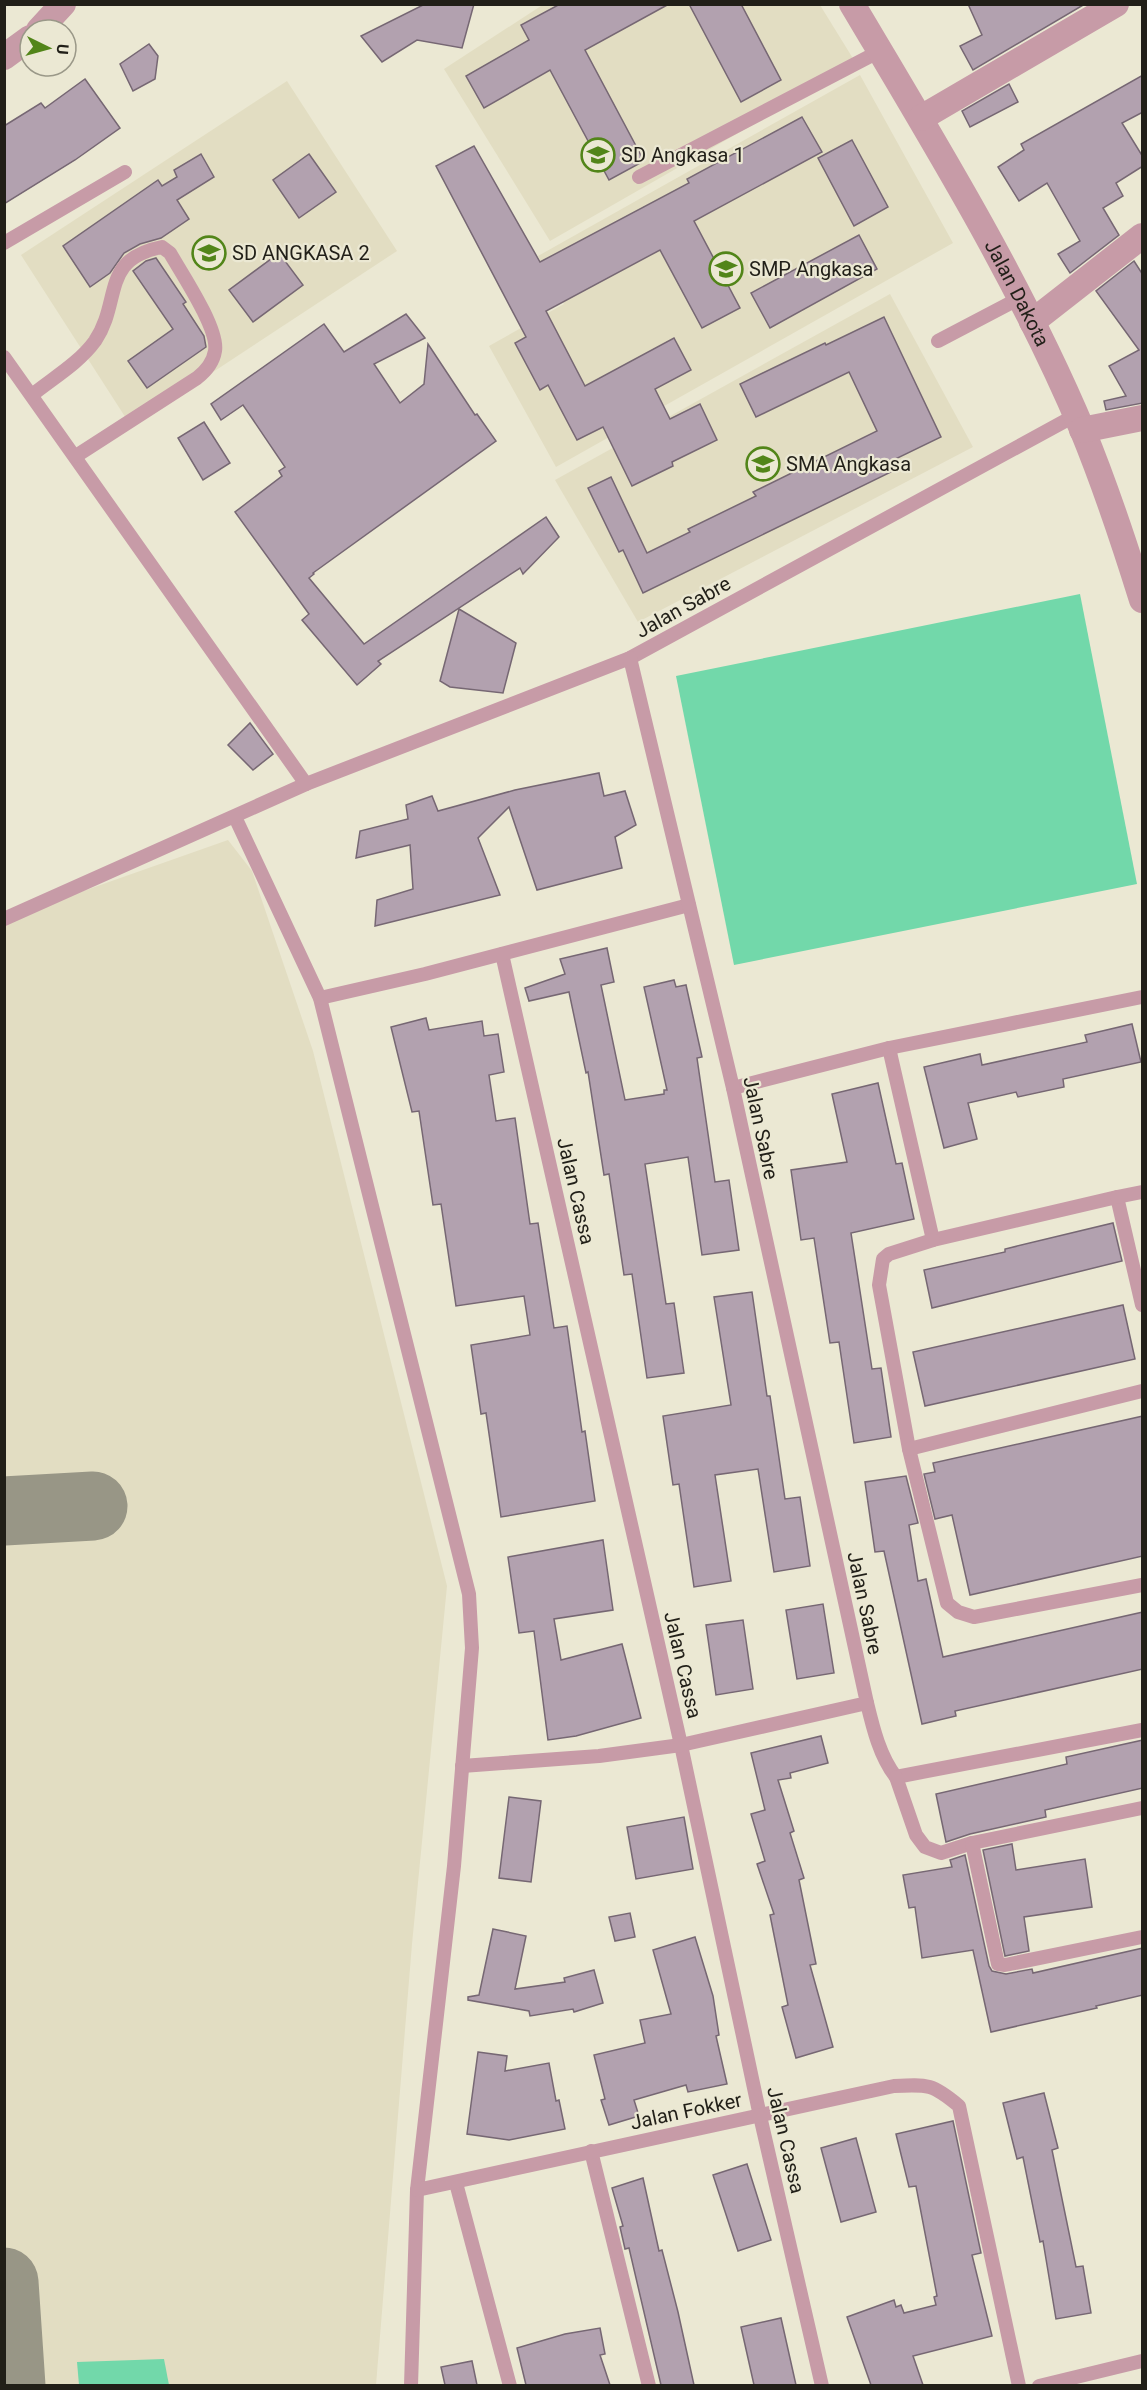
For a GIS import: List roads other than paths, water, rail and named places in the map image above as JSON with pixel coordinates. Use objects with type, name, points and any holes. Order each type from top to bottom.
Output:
[{"type":"street","points":[[50,18],[63,4]]},
{"type":"street","name":"Jalan Dakota","points":[[852,4],[921,118],[1032,322],[1079,422],[1116,515],[1143,600]]},
{"type":"street","points":[[921,118],[1116,4]]},
{"type":"street","points":[[4,57],[18,47]]},
{"type":"street","points":[[1032,322],[1143,236]]},
{"type":"street","points":[[1079,422],[1143,418]]},
{"type":"lane","points":[[639,177],[880,51]]},
{"type":"lane","points":[[4,243],[125,172]]},
{"type":"lane","points":[[32,395],[82,356],[95,340],[104,323],[115,279],[123,266],[146,250],[162,247],[170,253],[212,329],[215,350],[209,368],[76,456]]},
{"type":"lane","points":[[938,340],[1020,298]]},
{"type":"lane","points":[[4,357],[306,784]]},
{"type":"lane","name":"Jalan Sabre","points":[[1079,422],[630,658],[733,1088],[867,1703],[882,1751],[889,1769],[896,1777],[916,1835],[925,1847],[941,1853],[972,1844],[1143,1808]]},
{"type":"lane","points":[[4,919],[306,784],[630,658]]},
{"type":"lane","points":[[235,817],[320,998],[470,1594],[472,1648],[454,1866],[417,2190],[411,2385]]},
{"type":"lane","points":[[320,998],[502,954],[689,905]]},
{"type":"lane","name":"Jalan Cassa","points":[[502,954],[681,1745],[760,2116],[822,2385]]},
{"type":"lane","points":[[733,1088],[889,1048],[1143,997]]},
{"type":"lane","points":[[889,1048],[933,1240]]},
{"type":"lane","points":[[1143,1192],[933,1240],[889,1254],[883,1259],[879,1285],[909,1449],[947,1603],[958,1612],[974,1617],[1143,1585]]},
{"type":"lane","points":[[1118,1197],[1143,1305]]},
{"type":"lane","points":[[909,1449],[1143,1391]]},
{"type":"lane","points":[[462,1766],[598,1756],[681,1745],[867,1703]]},
{"type":"lane","points":[[896,1777],[1143,1730]]},
{"type":"lane","points":[[972,1844],[998,1964],[1005,1965],[1143,1937]]},
{"type":"lane","name":"Jalan Fokker","points":[[417,2190],[894,2086],[918,2085],[938,2089],[959,2106],[1019,2385]]},
{"type":"lane","points":[[591,2151],[649,2385]]},
{"type":"lane","points":[[456,2182],[510,2385]]},
{"type":"lane","points":[[1039,2385],[1143,2361]]},
{"type":"place","name":"SD Angkasa 1","points":[[598,155]]},
{"type":"place","name":"SD ANGKASA 2","points":[[209,253]]},
{"type":"place","name":"SMP Angkasa","points":[[726,269]]},
{"type":"place","name":"SMA Angkasa","points":[[763,464]]}]
